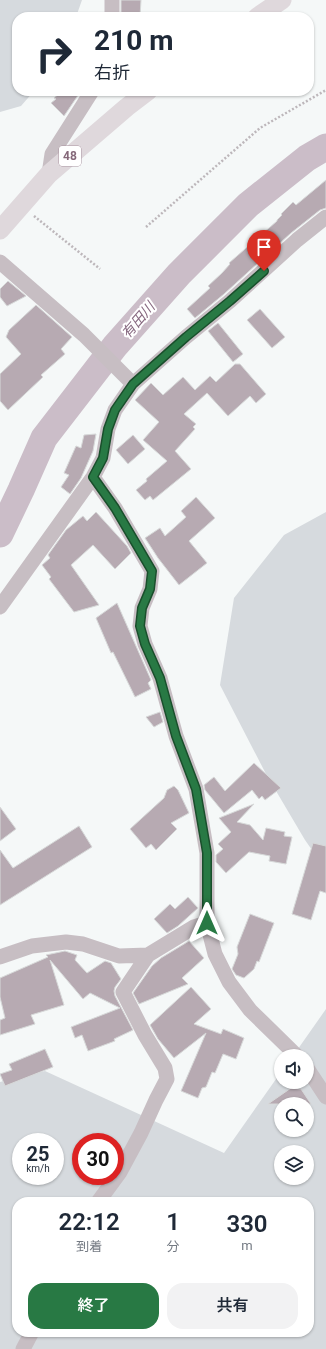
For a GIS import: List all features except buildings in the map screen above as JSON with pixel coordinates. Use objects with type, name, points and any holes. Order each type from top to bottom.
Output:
[{"type":"main road","points":[[264,12],[282,0]]},
{"type":"main road","name":"48","points":[[0,230],[49,174],[141,96]]},
{"type":"street","points":[[112,0],[112,12]]},
{"type":"street","points":[[49,174],[52,154],[89,96]]},
{"type":"street","points":[[0,608],[93,477],[103,458],[108,429],[115,410],[133,384],[186,337],[230,301],[297,240],[326,217]]},
{"type":"street","points":[[0,262],[84,335],[133,384]]},
{"type":"street","points":[[93,477],[115,508],[152,571],[150,589],[142,608],[140,626],[145,644],[160,678],[176,736],[196,789],[207,853],[207,923],[215,954],[229,982],[250,1010],[290,1049]]},
{"type":"street","points":[[102,1197],[120,1172],[167,1079],[165,1068],[123,992],[148,955],[194,927],[207,923]]},
{"type":"street","points":[[0,957],[32,946],[66,942],[84,944],[120,956],[148,955]]},
{"type":"street","points":[[314,1079],[326,1097]]},
{"type":"street","points":[[24,1349],[30,1337]]},
{"type":"path","points":[[146,227],[260,128],[326,90]]},
{"type":"path","points":[[21,206],[100,270]]},
{"type":"shaded area","points":[[0,0],[82,0],[78,12],[12,12],[12,96],[30,96],[21,106],[0,112]]},
{"type":"shaded area","points":[[326,512],[326,870],[305,840],[266,774],[220,685],[234,598],[284,535]]},
{"type":"shaded area","points":[[326,1009],[326,1349],[0,1349],[0,1082],[45,1071],[224,1153],[274,1082],[274,1089],[314,1089],[314,1049],[298,1049]]},
{"type":"waterway","name":"有田川","points":[[0,534],[44,438],[115,346],[179,274],[248,205],[307,158],[326,147]]},
{"type":"route","points":[[207,923],[207,853],[196,789],[176,736],[160,678],[145,644],[140,626],[142,608],[150,589],[152,571],[115,508],[93,477],[103,458],[108,429],[115,410],[133,384],[264,271]]}]
